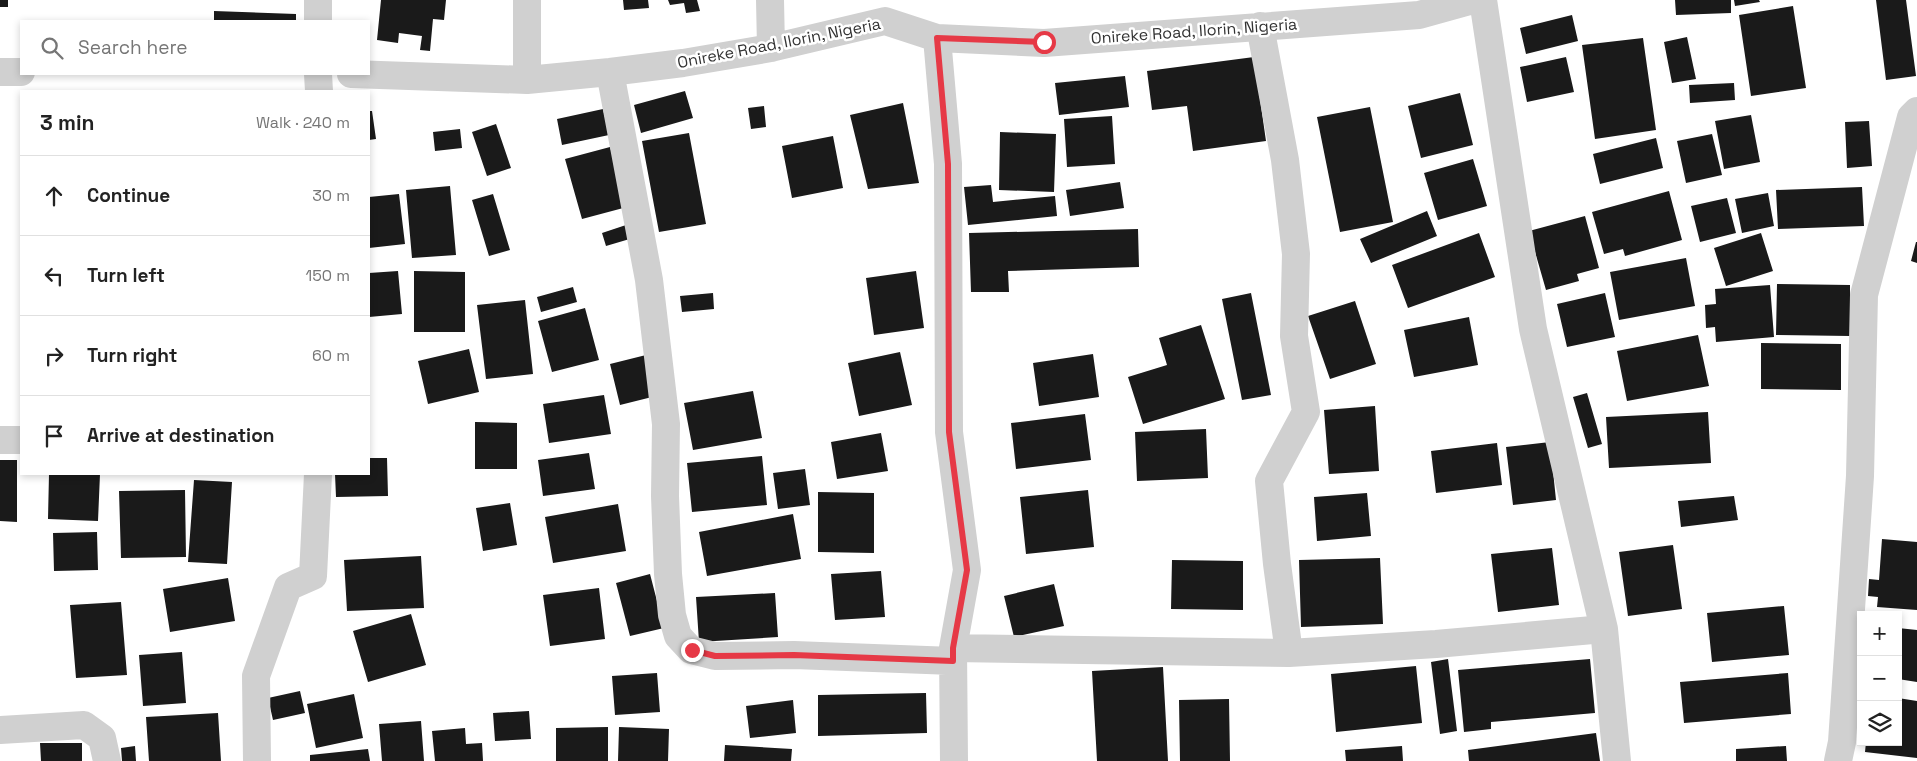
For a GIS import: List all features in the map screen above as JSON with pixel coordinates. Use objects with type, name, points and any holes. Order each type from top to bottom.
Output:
[{"type":"street","points":[[318,0],[318,20]]},
{"type":"street","points":[[527,0],[527,80]]},
{"type":"street","points":[[770,0],[772,48]]},
{"type":"street","name":"Onireke Road, Ilorin, Nigeria","points":[[370,75],[527,80],[610,72],[683,63],[772,48],[885,20],[937,38],[1044,42],[1419,15],[1472,0]]},
{"type":"street","points":[[1483,0],[1533,329],[1604,629],[1617,761]]},
{"type":"street","points":[[1260,26],[1285,160],[1296,254],[1294,336],[1306,412],[1269,480],[1277,564],[1289,653]]},
{"type":"street","points":[[937,38],[948,164],[949,432],[967,570],[953,654],[954,761]]},
{"type":"street","points":[[0,72],[20,72]]},
{"type":"street","points":[[610,72],[649,280],[666,424],[665,496],[668,574],[672,615],[678,636],[692,650],[715,656],[1289,653],[1436,644],[1604,629]]},
{"type":"street","points":[[318,75],[319,90]]},
{"type":"street","points":[[1838,761],[1842,742],[1860,476],[1864,294],[1911,117],[1917,111]]},
{"type":"street","points":[[0,440],[20,440]]},
{"type":"street","points":[[257,761],[256,676],[288,587],[313,576],[318,475]]},
{"type":"street","points":[[0,730],[84,725],[102,738],[107,761]]},
{"type":"building","points":[[0,0],[8,0],[8,7],[0,7]]},
{"type":"building","points":[[381,0],[446,0],[444,20],[433,19],[430,51],[420,50],[422,36],[399,33],[398,43],[377,40]]},
{"type":"building","points":[[623,0],[648,0],[649,8],[624,10]]},
{"type":"building","points":[[668,0],[697,0],[700,11],[686,13],[684,3],[670,5]]},
{"type":"building","points":[[1675,0],[1731,0],[1731,13],[1676,15]]},
{"type":"building","points":[[1734,0],[1759,0],[1760,2],[1735,6]]},
{"type":"building","points":[[1876,0],[1906,0],[1916,76],[1886,80]]},
{"type":"building","points":[[1793,6],[1806,88],[1751,96],[1739,15]]},
{"type":"building","points":[[214,11],[296,14],[296,20],[214,20]]},
{"type":"building","points":[[1572,15],[1578,41],[1526,54],[1520,28]]},
{"type":"building","points":[[1687,37],[1696,79],[1672,83],[1664,42]]},
{"type":"building","points":[[1643,38],[1656,130],[1595,139],[1582,45]]},
{"type":"building","points":[[1254,57],[1266,141],[1193,151],[1187,106],[1152,110],[1147,71]]},
{"type":"building","points":[[1566,57],[1574,92],[1527,102],[1520,67]]},
{"type":"building","points":[[1125,76],[1129,107],[1059,115],[1055,83]]},
{"type":"building","points":[[1734,83],[1735,100],[1690,103],[1689,85]]},
{"type":"building","points":[[685,91],[693,118],[641,133],[634,105]]},
{"type":"building","points":[[1460,93],[1473,145],[1421,158],[1408,106]]},
{"type":"building","points":[[903,103],[919,183],[868,189],[850,115]]},
{"type":"building","points":[[764,106],[766,127],[751,129],[748,108]]},
{"type":"building","points":[[1370,107],[1393,222],[1340,232],[1317,117]]},
{"type":"building","points":[[603,109],[609,135],[562,145],[557,119]]},
{"type":"building","points":[[370,111],[372,111],[376,139],[370,140]]},
{"type":"building","points":[[1751,115],[1760,162],[1724,169],[1715,121]]},
{"type":"building","points":[[1112,116],[1115,164],[1067,167],[1064,119]]},
{"type":"building","points":[[1869,121],[1872,166],[1847,168],[1845,122]]},
{"type":"building","points":[[496,124],[511,168],[487,176],[472,132]]},
{"type":"building","points":[[460,129],[462,148],[435,151],[433,132]]},
{"type":"building","points":[[1000,132],[1056,134],[1054,192],[999,190]]},
{"type":"building","points":[[689,133],[706,224],[659,232],[642,141]]},
{"type":"building","points":[[1712,134],[1722,175],[1686,183],[1677,141]]},
{"type":"building","points":[[833,136],[843,188],[792,198],[782,146]]},
{"type":"building","points":[[1656,138],[1663,168],[1600,184],[1593,154]]},
{"type":"building","points":[[610,147],[627,207],[582,219],[565,159]]},
{"type":"building","points":[[1473,159],[1487,206],[1438,220],[1424,173]]},
{"type":"building","points":[[1120,182],[1124,208],[1070,216],[1066,190]]},
{"type":"building","points":[[991,185],[993,202],[1055,196],[1057,216],[968,225],[964,187]]},
{"type":"building","points":[[450,186],[456,255],[412,258],[406,190]]},
{"type":"building","points":[[1862,187],[1864,226],[1778,229],[1776,190]]},
{"type":"building","points":[[1669,191],[1682,240],[1625,256],[1623,249],[1604,254],[1592,212]]},
{"type":"building","points":[[1768,193],[1774,226],[1742,233],[1735,199]]},
{"type":"building","points":[[399,194],[405,244],[370,248],[370,197]]},
{"type":"building","points":[[493,194],[510,250],[489,256],[472,200]]},
{"type":"building","points":[[1727,198],[1736,233],[1700,242],[1691,206]]},
{"type":"building","points":[[1427,211],[1437,236],[1371,263],[1360,239]]},
{"type":"building","points":[[1585,216],[1599,268],[1577,274],[1579,281],[1546,290],[1529,231]]},
{"type":"building","points":[[629,224],[633,238],[606,246],[602,233]]},
{"type":"building","points":[[1138,229],[1139,267],[1008,271],[1009,292],[971,292],[969,233]]},
{"type":"building","points":[[1479,233],[1495,277],[1408,308],[1392,265]]},
{"type":"building","points":[[1761,233],[1773,271],[1726,286],[1714,248]]},
{"type":"building","points":[[1917,242],[1917,263],[1911,261]]},
{"type":"building","points":[[1686,258],[1695,306],[1619,320],[1610,272]]},
{"type":"building","points":[[398,271],[402,314],[370,317],[370,273]]},
{"type":"building","points":[[414,271],[465,272],[465,332],[414,332]]},
{"type":"building","points":[[916,271],[924,328],[874,335],[866,278]]},
{"type":"building","points":[[1777,284],[1850,285],[1850,336],[1776,335]]},
{"type":"building","points":[[1770,285],[1774,337],[1716,342],[1715,327],[1706,328],[1705,305],[1716,304],[1715,289]]},
{"type":"building","points":[[573,287],[577,302],[541,312],[537,297]]},
{"type":"building","points":[[713,293],[714,309],[682,312],[680,296]]},
{"type":"building","points":[[1251,293],[1271,395],[1242,400],[1222,299]]},
{"type":"building","points":[[1605,293],[1615,337],[1567,347],[1557,304]]},
{"type":"building","points":[[525,300],[533,374],[486,379],[477,305]]},
{"type":"building","points":[[1355,301],[1376,364],[1330,379],[1308,316]]},
{"type":"building","points":[[585,308],[599,360],[552,372],[538,321]]},
{"type":"building","points":[[1469,317],[1478,365],[1414,377],[1404,330]]},
{"type":"building","points":[[1201,325],[1225,399],[1143,424],[1128,377],[1167,365],[1159,338]]},
{"type":"building","points":[[1698,335],[1709,386],[1627,401],[1617,351]]},
{"type":"building","points":[[1761,343],[1841,344],[1841,390],[1761,389]]},
{"type":"building","points":[[469,349],[479,392],[428,404],[418,361]]},
{"type":"building","points":[[900,352],[912,405],[859,416],[848,363]]},
{"type":"building","points":[[1093,354],[1099,397],[1039,406],[1033,363]]},
{"type":"building","points":[[646,355],[656,396],[620,405],[610,364]]},
{"type":"building","points":[[753,391],[762,438],[693,450],[684,403]]},
{"type":"building","points":[[1587,393],[1602,444],[1588,448],[1573,397]]},
{"type":"building","points":[[604,395],[611,434],[549,443],[543,404]]},
{"type":"building","points":[[1375,406],[1379,471],[1329,474],[1324,410]]},
{"type":"building","points":[[1708,412],[1711,463],[1609,468],[1606,417]]},
{"type":"building","points":[[1085,414],[1091,460],[1016,469],[1011,423]]},
{"type":"building","points":[[475,422],[517,423],[517,469],[475,469]]},
{"type":"building","points":[[1206,429],[1208,478],[1137,481],[1135,432]]},
{"type":"building","points":[[881,433],[888,471],[837,479],[831,442]]},
{"type":"building","points":[[1550,442],[1556,500],[1513,505],[1506,447]]},
{"type":"building","points":[[1497,443],[1502,485],[1436,493],[1431,451]]},
{"type":"building","points":[[589,453],[595,489],[543,496],[538,460]]},
{"type":"building","points":[[762,456],[767,505],[692,512],[687,463]]},
{"type":"building","points":[[370,458],[387,458],[388,496],[336,497],[335,475],[370,475]]},
{"type":"building","points":[[0,460],[17,460],[17,522],[0,521]]},
{"type":"building","points":[[805,469],[810,505],[778,509],[773,473]]},
{"type":"building","points":[[49,475],[100,475],[98,521],[48,519]]},
{"type":"building","points":[[194,480],[232,482],[227,564],[188,562]]},
{"type":"building","points":[[185,490],[186,557],[121,558],[119,491]]},
{"type":"building","points":[[1088,490],[1094,547],[1026,554],[1020,497]]},
{"type":"building","points":[[818,492],[874,493],[874,553],[818,552]]},
{"type":"building","points":[[1367,493],[1371,536],[1317,541],[1314,497]]},
{"type":"building","points":[[1734,496],[1738,520],[1681,527],[1678,501]]},
{"type":"building","points":[[510,503],[517,545],[483,551],[476,508]]},
{"type":"building","points":[[618,504],[626,551],[553,563],[545,517]]},
{"type":"building","points":[[793,514],[801,559],[707,576],[699,532]]},
{"type":"building","points":[[97,532],[98,570],[54,571],[53,533]]},
{"type":"building","points":[[1882,539],[1917,542],[1917,610],[1877,607],[1878,597],[1868,596],[1869,579],[1879,580]]},
{"type":"building","points":[[1673,545],[1682,609],[1628,616],[1619,552]]},
{"type":"building","points":[[1552,548],[1559,605],[1498,612],[1491,554]]},
{"type":"building","points":[[421,556],[424,608],[347,611],[344,560]]},
{"type":"building","points":[[1380,558],[1383,624],[1301,627],[1299,560]]},
{"type":"building","points":[[1172,560],[1243,561],[1243,610],[1171,609]]},
{"type":"building","points":[[881,571],[885,617],[835,620],[831,574]]},
{"type":"building","points":[[650,574],[664,628],[630,636],[616,583]]},
{"type":"building","points":[[228,578],[235,621],[170,632],[163,589]]},
{"type":"building","points":[[1054,584],[1064,626],[1014,637],[1004,596]]},
{"type":"building","points":[[599,588],[605,639],[550,646],[543,595]]},
{"type":"building","points":[[775,593],[778,637],[699,642],[696,597]]},
{"type":"building","points":[[121,602],[127,675],[76,678],[70,605]]},
{"type":"building","points":[[1784,606],[1789,655],[1712,662],[1707,613]]},
{"type":"building","points":[[411,614],[426,665],[368,682],[353,631]]},
{"type":"building","points":[[1902,628],[1917,630],[1917,682],[1902,680]]},
{"type":"building","points":[[182,652],[186,703],[143,706],[139,655]]},
{"type":"building","points":[[1448,659],[1457,731],[1440,734],[1431,662]]},
{"type":"building","points":[[1590,659],[1595,713],[1491,722],[1491,729],[1464,732],[1458,670]]},
{"type":"building","points":[[1416,666],[1422,723],[1336,732],[1331,674]]},
{"type":"building","points":[[1163,667],[1168,761],[1097,761],[1092,671]]},
{"type":"building","points":[[657,673],[660,712],[615,715],[612,676]]},
{"type":"building","points":[[1788,673],[1791,714],[1684,723],[1680,682]]},
{"type":"building","points":[[300,691],[305,713],[273,720],[268,698]]},
{"type":"building","points":[[926,693],[927,733],[818,736],[818,695]]},
{"type":"building","points":[[354,694],[363,738],[316,748],[307,704]]},
{"type":"building","points":[[1229,699],[1230,761],[1180,761],[1179,700]]},
{"type":"building","points":[[1902,699],[1917,701],[1917,758],[1865,752],[1866,746],[1902,746]]},
{"type":"building","points":[[793,700],[796,733],[750,738],[746,706]]},
{"type":"building","points":[[529,711],[531,739],[495,741],[493,713]]},
{"type":"building","points":[[218,713],[221,761],[149,761],[146,717]]},
{"type":"building","points":[[421,721],[424,761],[382,761],[379,724]]},
{"type":"building","points":[[608,727],[608,761],[556,761],[556,728]]},
{"type":"building","points":[[619,727],[669,729],[668,761],[618,761]]},
{"type":"building","points":[[465,728],[466,744],[482,743],[483,761],[435,761],[432,731]]},
{"type":"building","points":[[1596,733],[1600,761],[1469,761],[1468,750]]},
{"type":"building","points":[[40,743],[82,743],[82,761],[41,761]]},
{"type":"building","points":[[725,745],[792,749],[791,761],[724,761]]},
{"type":"building","points":[[135,746],[136,761],[122,761],[121,748]]},
{"type":"building","points":[[1402,746],[1403,761],[1346,761],[1345,750]]},
{"type":"building","points":[[1786,746],[1787,761],[1736,761],[1736,749]]},
{"type":"building","points":[[368,749],[370,761],[310,761],[310,755]]},
{"type":"route","points":[[692,650],[715,656],[794,655],[953,661],[953,648],[967,570],[949,432],[948,164],[937,38],[1044,42]]}]
